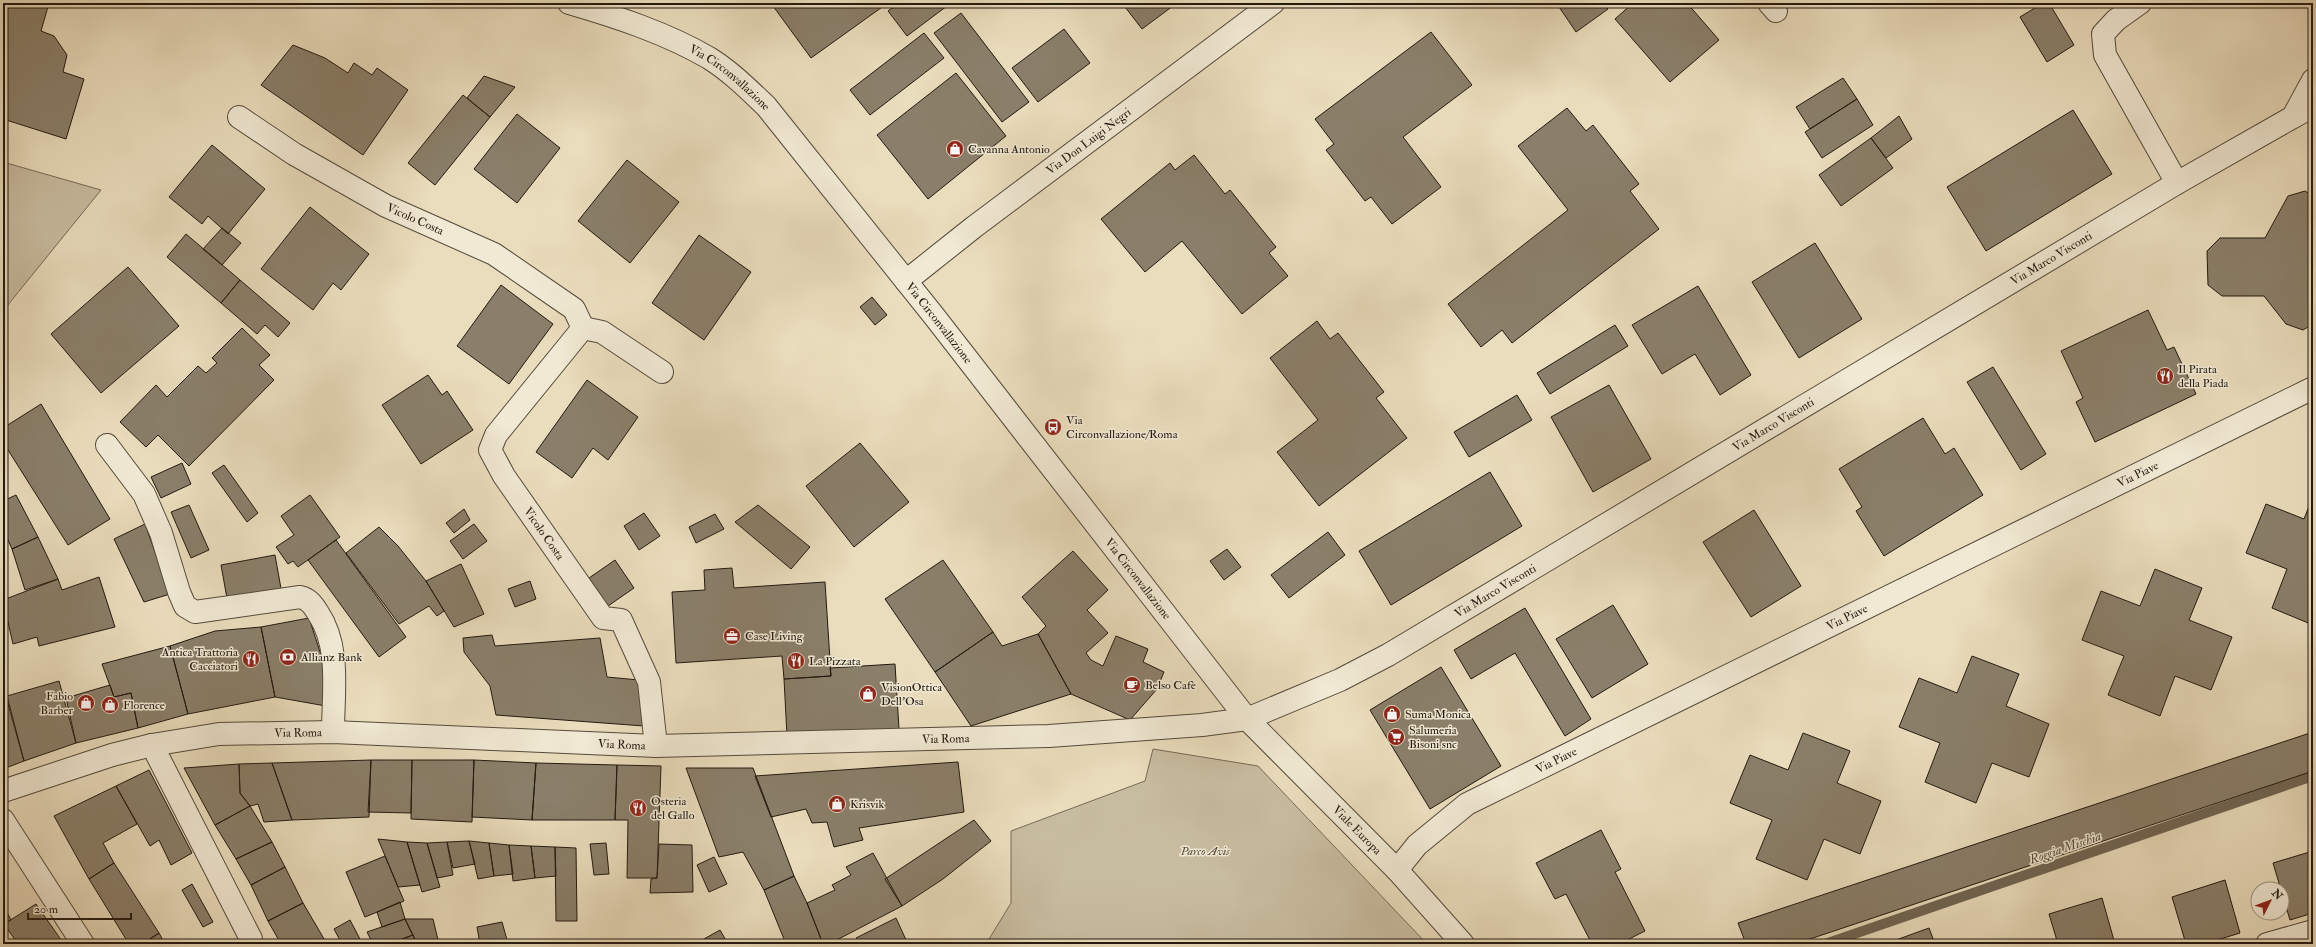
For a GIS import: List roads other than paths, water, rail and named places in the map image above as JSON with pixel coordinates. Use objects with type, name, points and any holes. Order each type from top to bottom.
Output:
[{"type":"street","name":"Via Circonvallazione","points":[[570,3],[658,33],[710,59],[740,81],[766,106],[906,281],[1247,719]]},
{"type":"street","name":"Via Don Luigi Negri","points":[[906,281],[974,227],[1273,3]]},
{"type":"street","points":[[2115,3],[2103,34],[2105,55],[2177,183]]},
{"type":"street","points":[[2103,34],[2116,20],[2140,3]]},
{"type":"street","points":[[2293,118],[2313,80]]},
{"type":"street","name":"Via Marco Visconti","points":[[1247,719],[1340,680],[1388,655],[2177,183],[2313,106]]},
{"type":"street","name":"Vicolo Costa","points":[[239,118],[294,154],[386,206],[494,254],[574,309],[583,328],[496,435],[490,450],[504,476],[603,618],[621,620],[649,682],[656,746]]},
{"type":"street","points":[[583,328],[602,332],[662,372]]},
{"type":"street","name":"Via Piave","points":[[1397,870],[1417,845],[1468,804],[2313,388]]},
{"type":"street","points":[[107,445],[144,494],[161,533],[179,592],[185,606],[194,612],[300,597],[307,599],[313,605],[326,626],[332,648],[333,732]]},
{"type":"street","name":"Via Roma","points":[[3,791],[112,755],[152,744],[219,734],[333,732],[656,746],[1063,736],[1188,726],[1247,719]]},
{"type":"street","name":"Viale Europa","points":[[1247,719],[1397,870],[1463,944]]},
{"type":"street","points":[[152,744],[251,939]]},
{"type":"street","points":[[3,820],[83,944]]},
{"type":"street","points":[[2266,944],[2313,931]]},
{"type":"waterway","name":"Roggia Mischia","points":[[1825,944],[2313,776]]},
{"type":"place","name":"Cavanna Antonio","points":[[955,149]]},
{"type":"place","name":"Il Pirata della Piada","points":[[2165,376]]},
{"type":"place","name":"Via Circonvallazione/Roma","points":[[1053,427]]},
{"type":"place","name":"Case Living","points":[[732,636]]},
{"type":"place","name":"Allianz Bank","points":[[288,657]]},
{"type":"place","name":"Antica Trattoria Cacciatori","points":[[251,659]]},
{"type":"place","name":"La Pizzata","points":[[796,661]]},
{"type":"place","name":"Belso Cafè","points":[[1132,685]]},
{"type":"place","name":"VisionOttica Dell'Osa","points":[[868,694]]},
{"type":"place","name":"Fabio Barber","points":[[86,703]]},
{"type":"place","name":"Florence","points":[[110,705]]},
{"type":"place","name":"Suma Monica","points":[[1392,714]]},
{"type":"place","name":"Salumeria Bisoni snc","points":[[1396,737]]},
{"type":"place","name":"Krisvik","points":[[837,804]]},
{"type":"place","name":"Osteria del Gallo","points":[[638,808]]},
{"type":"park label","name":"Parco Avis","points":[[1205,851]]}]
